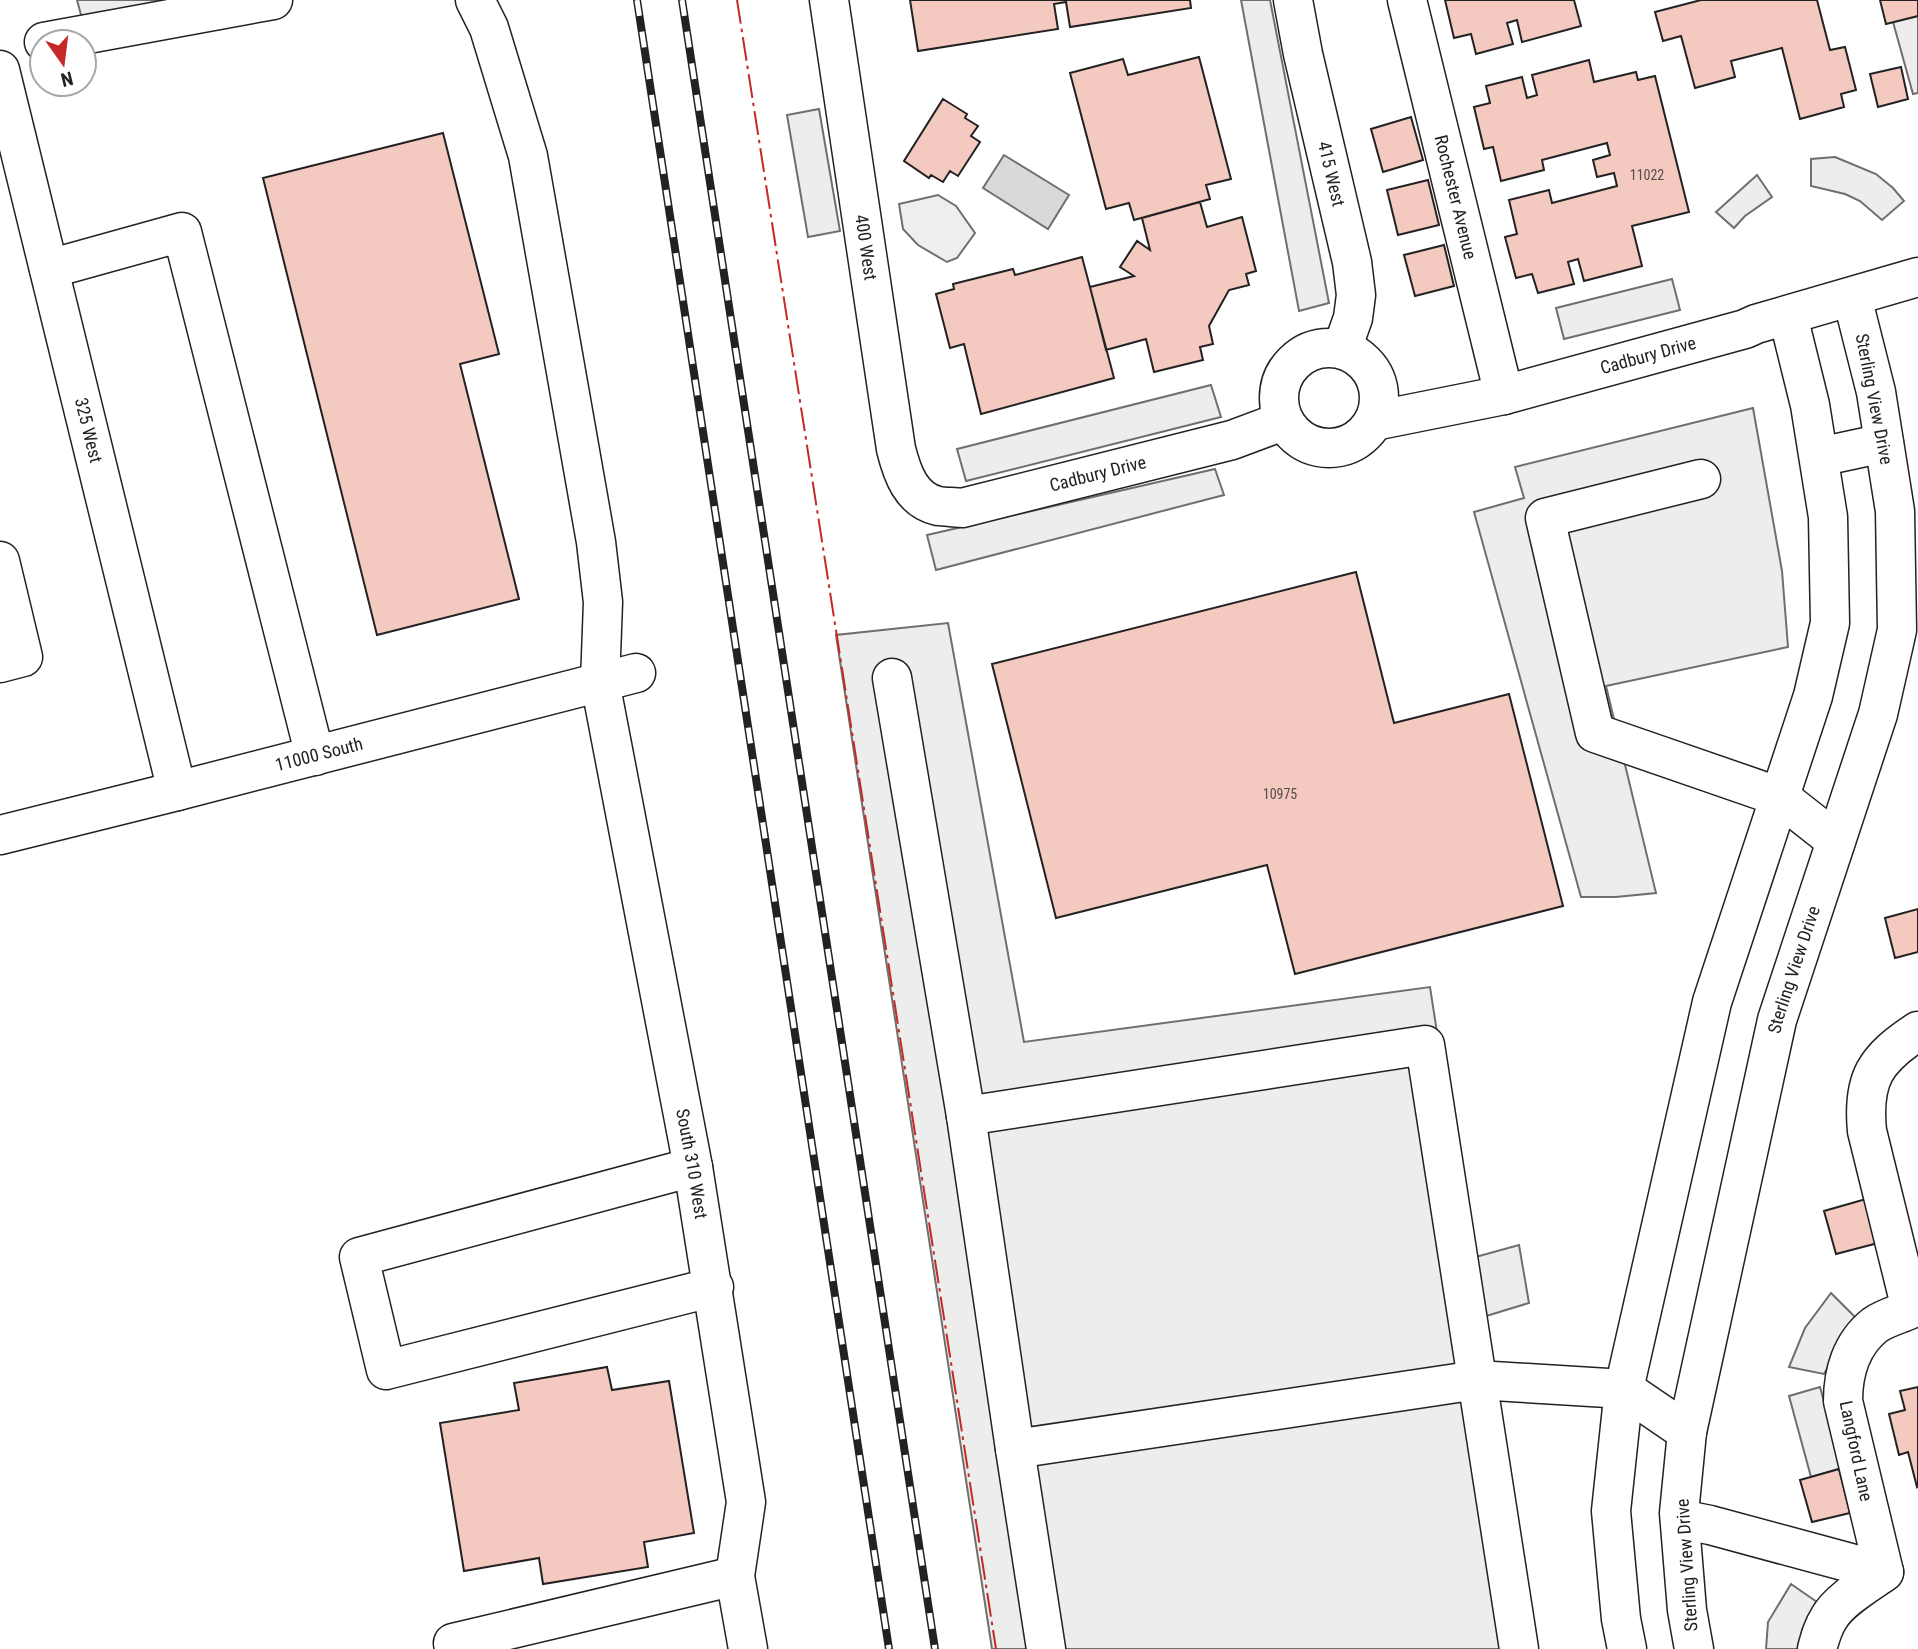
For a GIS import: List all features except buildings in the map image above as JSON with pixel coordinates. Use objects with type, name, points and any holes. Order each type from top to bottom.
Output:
[{"type":"street","points":[[98,32],[273,0]]},
{"type":"street","name":"South 310 West","points":[[475,0],[489,28],[528,156],[596,542],[603,602],[618,677],[746,1502],[735,1576],[748,1649]]},
{"type":"street","name":"400 West","points":[[829,0],[896,449],[902,473],[914,493]]},
{"type":"street","name":"415 West","points":[[1293,0],[1352,262],[1356,295],[1353,318],[1342,349]]},
{"type":"street","name":"Rochester Avenue","points":[[1407,0],[1504,395]]},
{"type":"street","points":[[0,50],[28,45]]},
{"type":"street","name":"325 West","points":[[0,70],[177,792]]},
{"type":"street","points":[[49,270],[182,232],[315,756]]},
{"type":"street","name":"Cadbury Drive","points":[[1374,421],[1504,395],[1733,332],[1918,276]]},
{"type":"street","name":"Sterling View Drive","points":[[1694,1649],[1687,1610],[1680,1519],[1687,1432],[1777,1020],[1878,714],[1897,630],[1895,511],[1876,392],[1852,297]]},
{"type":"street","points":[[1626,1649],[1611,1511],[1624,1389],[1712,1002],[1813,696],[1829,623],[1828,517],[1810,405],[1788,316]]},
{"type":"street","points":[[1322,348],[1342,349],[1358,357],[1371,370],[1378,386],[1379,404],[1374,421],[1360,438],[1340,447],[1317,448],[1297,438],[1283,421],[1278,403],[1280,384],[1289,367],[1304,354],[1322,348]]},
{"type":"street","name":"Cadbury Drive","points":[[914,493],[936,506],[961,508],[1232,440],[1283,421]]},
{"type":"street","points":[[1819,457],[1884,443]]},
{"type":"street","points":[[1701,479],[1545,518],[1595,733],[1780,797],[1836,841]]},
{"type":"street","points":[[0,561],[23,657],[0,663]]},
{"type":"street","name":"11000 South","points":[[0,835],[177,792],[618,677]]},
{"type":"street","points":[[892,678],[967,1116],[1046,1649]]},
{"type":"street","name":"Langford Lane","points":[[1884,1572],[1843,1402],[1843,1380],[1860,1340],[1876,1324],[1911,1309],[1867,1131],[1865,1105],[1870,1080],[1883,1058],[1918,1031]]},
{"type":"street","points":[[967,1116],[1425,1045],[1519,1649]]},
{"type":"street","points":[[693,1167],[359,1257],[386,1370],[714,1287]]},
{"type":"street","points":[[1015,1449],[1477,1380],[1624,1389],[1687,1432]]},
{"type":"street","points":[[1680,1519],[1884,1572]]},
{"type":"street","points":[[1817,1649],[1829,1616],[1884,1572]]},
{"type":"street","points":[[454,1649],[453,1643],[735,1576]]},
{"type":"shaded area","points":[[77,0],[183,0],[84,26]]},
{"type":"shaded area","points":[[1241,0],[1270,0],[1329,303],[1299,311]]},
{"type":"shaded area","points":[[1918,16],[1918,93],[1913,94],[1893,22]]},
{"type":"shaded area","points":[[819,109],[840,231],[808,237],[787,115]]},
{"type":"shaded area","points":[[1004,155],[1069,195],[1048,229],[983,188]]},
{"type":"shaded area","points":[[1835,157],[1876,174],[1904,201],[1882,220],[1860,201],[1845,194],[1811,186],[1811,159]]},
{"type":"shaded area","points":[[1757,175],[1772,197],[1745,216],[1734,228],[1716,212]]},
{"type":"shaded area","points":[[938,195],[956,206],[975,233],[957,258],[947,262],[918,245],[903,229],[899,204]]},
{"type":"shaded area","points":[[1672,279],[1680,310],[1564,339],[1556,308]]},
{"type":"shaded area","points":[[1211,385],[1221,417],[966,481],[957,449]]},
{"type":"shaded area","points":[[1753,408],[1782,571],[1788,647],[1606,686],[1656,893],[1581,897],[1474,512],[1524,498],[1515,467]]},
{"type":"shaded area","points":[[1215,469],[1224,495],[936,570],[927,535]]},
{"type":"shaded area","points":[[948,623],[1024,1042],[1430,987],[1472,1258],[1519,1245],[1529,1303],[1483,1317],[1533,1649],[992,1649],[836,635]]},
{"type":"shaded area","points":[[1831,1293],[1856,1318],[1824,1374],[1789,1367],[1805,1328]]},
{"type":"shaded area","points":[[1820,1387],[1842,1468],[1811,1477],[1789,1396]]},
{"type":"shaded area","points":[[1791,1584],[1817,1602],[1802,1630],[1800,1649],[1766,1649],[1768,1622]]},
{"type":"railway","points":[[637,0],[889,1649]]},
{"type":"railway","points":[[682,0],[935,1649]]},
{"type":"power","points":[[737,0],[996,1649]]}]
